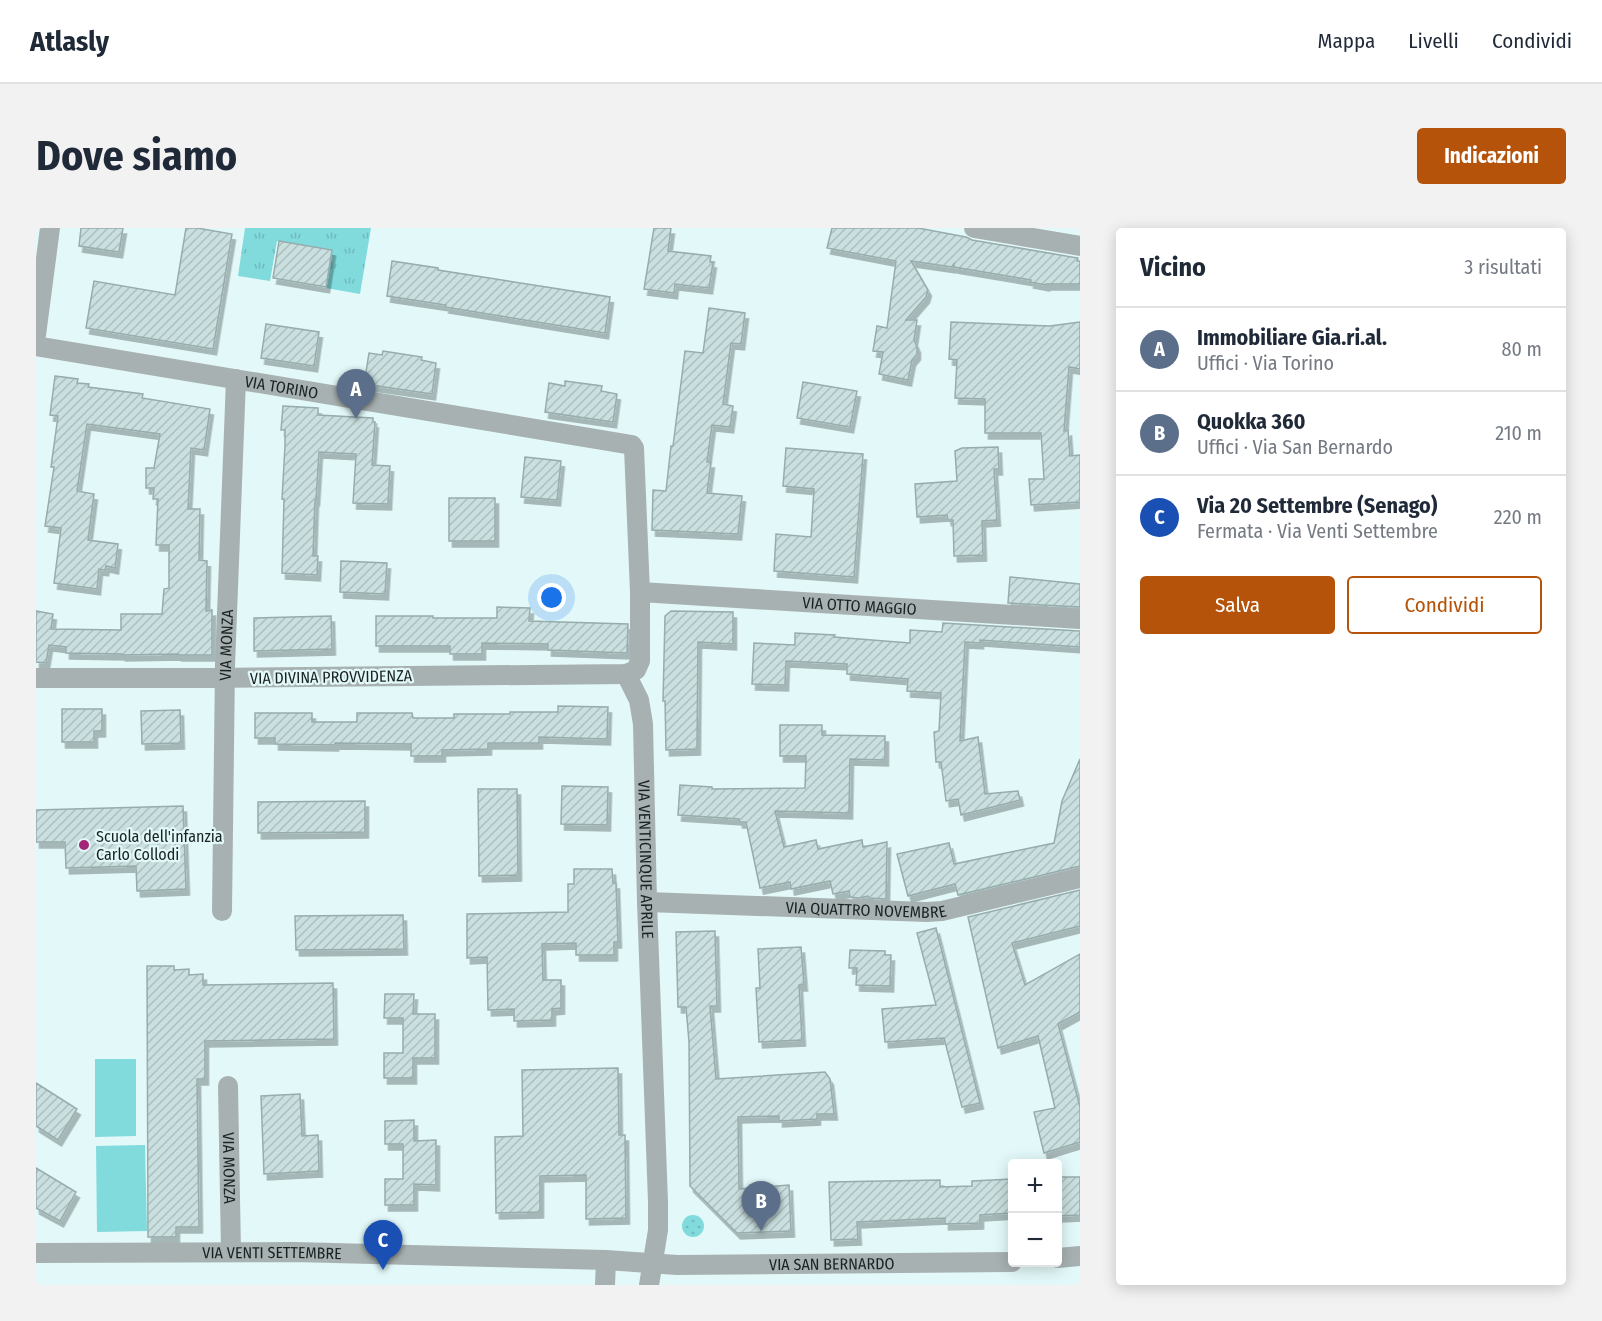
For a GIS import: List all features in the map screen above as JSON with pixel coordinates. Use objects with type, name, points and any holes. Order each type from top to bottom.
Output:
[{"type":"street","points":[[36,335],[50,228]]},
{"type":"street","points":[[974,228],[1080,246]]},
{"type":"street","name":"VIA TORINO","points":[[36,346],[633,446],[640,592]]},
{"type":"street","name":"VIA MONZA","points":[[222,911],[224,678],[236,380]]},
{"type":"street","points":[[626,674],[636,670],[640,661],[640,592]]},
{"type":"street","name":"VIA OTTO MAGGIO","points":[[640,592],[1080,619]]},
{"type":"street","name":"VIA DIVINA PROVVIDENZA","points":[[36,678],[626,674]]},
{"type":"street","name":"VIA VENTICINQUE APRILE","points":[[626,674],[639,700],[643,724],[658,1202],[658,1230],[649,1285]]},
{"type":"street","name":"VIA QUATTRO NOVEMBRE","points":[[647,902],[927,912],[942,911],[1080,878]]},
{"type":"street","name":"VIA MONZA","points":[[228,1086],[231,1252]]},
{"type":"street","name":"VIA VENTI SETTEMBRE","points":[[36,1253],[231,1252],[606,1260],[651,1264]]},
{"type":"street","points":[[1062,1258],[1080,1256]]},
{"type":"street","points":[[604,1285],[606,1260]]},
{"type":"street","name":"VIA SAN BERNARDO","points":[[651,1264],[1008,1262]]},
{"type":"green space","points":[[245,228],[371,228],[360,294],[326,288],[332,250],[277,241],[270,281],[238,276]]},
{"type":"green space","points":[[95,1059],[136,1059],[136,1136],[95,1137]]},
{"type":"green space","points":[[145,1145],[147,1231],[97,1232],[96,1146]]},
{"type":"green space","points":[[693,1215],[701,1218],[704,1226],[701,1234],[693,1237],[685,1234],[682,1226],[685,1218]]},
{"type":"building","points":[[81,228],[123,228],[119,252],[79,246]]},
{"type":"building","points":[[186,228],[232,234],[213,349],[86,328],[94,281],[175,295]]},
{"type":"building","points":[[654,228],[671,228],[668,251],[711,256],[710,262],[713,262],[709,288],[675,284],[674,293],[644,289]]},
{"type":"building","points":[[832,228],[918,228],[972,240],[1078,258],[1080,284],[1046,285],[1030,282],[1031,280],[954,267],[954,264],[952,267],[911,261],[928,290],[926,297],[906,320],[917,320],[914,340],[917,354],[912,360],[908,380],[879,374],[883,352],[873,351],[877,326],[887,328],[896,261],[827,248]]},
{"type":"building","points":[[279,241],[332,250],[326,287],[273,278]]},
{"type":"building","points":[[392,261],[610,297],[605,333],[387,296]]},
{"type":"building","points":[[709,308],[745,313],[741,344],[731,343],[723,404],[733,406],[730,427],[712,425],[707,462],[711,462],[707,493],[742,496],[738,534],[652,530],[653,490],[666,491],[685,351],[703,353]]},
{"type":"building","points":[[951,322],[1050,326],[1080,322],[1080,369],[1069,367],[1064,431],[1068,430],[1070,456],[1080,455],[1080,502],[1031,505],[1029,479],[1044,479],[1041,433],[985,433],[985,399],[955,398],[957,360],[949,359]]},
{"type":"building","points":[[266,324],[319,332],[314,366],[261,358]]},
{"type":"building","points":[[383,351],[422,357],[421,360],[436,363],[432,394],[364,384],[369,353],[382,355]]},
{"type":"building","points":[[55,376],[78,379],[77,383],[89,384],[88,387],[143,394],[142,398],[210,409],[204,450],[191,448],[188,509],[200,509],[199,560],[207,561],[206,611],[212,610],[212,655],[66,653],[66,647],[49,645],[46,663],[36,662],[36,611],[53,614],[51,629],[121,630],[121,614],[162,614],[164,589],[169,588],[169,545],[156,545],[158,499],[153,499],[154,488],[146,488],[146,468],[154,468],[160,434],[87,424],[77,491],[94,494],[88,540],[118,544],[115,568],[106,566],[105,570],[99,569],[97,589],[54,583],[61,528],[45,526],[54,467],[51,467],[58,416],[50,415]]},
{"type":"building","points":[[565,381],[602,386],[601,391],[617,394],[613,422],[545,412],[549,383],[565,386]]},
{"type":"building","points":[[803,382],[857,391],[850,427],[797,418]]},
{"type":"building","points":[[283,406],[318,408],[318,415],[373,418],[375,422],[372,465],[390,466],[388,504],[353,503],[356,454],[319,452],[313,556],[318,556],[317,575],[282,573],[285,446],[285,430],[281,430]]},
{"type":"building","points":[[998,447],[999,469],[994,469],[997,520],[982,521],[983,555],[954,556],[953,520],[948,520],[947,515],[917,517],[915,484],[957,481],[955,451],[962,448]]},
{"type":"building","points":[[786,448],[863,454],[854,577],[774,571],[776,534],[811,537],[814,489],[783,486]]},
{"type":"building","points":[[525,457],[561,461],[557,500],[521,497]]},
{"type":"building","points":[[449,498],[495,498],[495,541],[449,541]]},
{"type":"building","points":[[341,561],[387,563],[385,594],[340,592]]},
{"type":"building","points":[[1010,577],[1080,584],[1080,607],[1008,603]]},
{"type":"building","points":[[497,607],[530,608],[529,621],[628,624],[627,653],[548,650],[548,644],[482,643],[482,654],[450,654],[450,646],[376,646],[376,616],[497,618]]},
{"type":"building","points":[[671,611],[733,612],[733,644],[698,642],[697,749],[666,750],[665,701],[663,701],[665,616]]},
{"type":"building","points":[[331,616],[332,649],[254,651],[254,618]]},
{"type":"building","points":[[943,623],[1080,631],[1080,647],[980,640],[980,643],[965,642],[960,741],[978,737],[985,794],[1018,791],[1020,800],[961,815],[958,799],[946,801],[941,762],[936,762],[934,732],[939,731],[941,693],[907,691],[908,679],[847,674],[847,664],[786,661],[785,685],[752,684],[754,643],[795,645],[795,633],[910,643],[910,630],[942,632]]},
{"type":"building","points":[[558,706],[608,707],[607,739],[539,737],[539,743],[488,743],[488,749],[442,750],[442,756],[411,756],[411,744],[275,744],[275,738],[255,738],[255,713],[312,713],[312,722],[357,722],[357,713],[412,713],[413,718],[454,718],[454,714],[558,712]]},
{"type":"building","points":[[62,709],[102,709],[102,731],[94,731],[94,742],[62,742]]},
{"type":"building","points":[[180,710],[181,743],[142,744],[141,711]]},
{"type":"building","points":[[780,725],[822,725],[822,735],[885,736],[885,760],[850,759],[849,813],[775,811],[784,847],[816,840],[818,849],[862,840],[863,847],[887,842],[886,899],[869,898],[868,896],[850,897],[849,891],[833,894],[830,881],[791,889],[790,882],[760,888],[746,822],[739,822],[739,819],[678,815],[680,785],[712,787],[712,789],[805,788],[806,756],[780,756]]},
{"type":"building","points":[[1080,759],[1080,866],[958,895],[955,884],[908,896],[897,854],[949,843],[954,864],[1054,843],[1062,801]]},
{"type":"building","points":[[562,786],[608,787],[607,825],[561,824]]},
{"type":"building","points":[[478,789],[517,789],[518,875],[479,876]]},
{"type":"building","points":[[365,801],[365,832],[258,833],[258,802]]},
{"type":"building","points":[[183,806],[186,889],[137,891],[136,866],[66,868],[65,842],[36,842],[36,810]]},
{"type":"building","points":[[574,869],[612,869],[613,883],[616,883],[618,942],[614,942],[614,955],[576,955],[576,943],[542,944],[543,980],[561,980],[561,1008],[552,1009],[552,1020],[514,1021],[514,1009],[488,1010],[487,957],[467,958],[467,914],[568,912],[568,884],[574,884]]},
{"type":"building","points":[[1080,890],[1080,926],[1012,943],[1025,985],[1080,954],[1080,1012],[1058,1024],[1080,1107],[1080,1142],[1044,1153],[1034,1112],[1055,1108],[1038,1036],[998,1048],[968,917]]},
{"type":"building","points":[[403,915],[404,949],[296,950],[295,916]]},
{"type":"building","points":[[936,928],[980,1103],[962,1107],[944,1038],[885,1042],[882,1009],[936,1005],[917,933]]},
{"type":"building","points":[[715,931],[717,1006],[710,1006],[716,1079],[825,1072],[830,1079],[834,1114],[817,1114],[817,1119],[779,1121],[779,1116],[738,1117],[739,1189],[789,1185],[791,1231],[737,1233],[690,1186],[689,1042],[686,1007],[678,1007],[676,932]]},
{"type":"building","points":[[801,947],[804,985],[799,985],[802,1040],[759,1042],[756,988],[760,988],[758,949]]},
{"type":"building","points":[[850,950],[885,951],[885,955],[891,955],[890,986],[856,985],[857,968],[849,968]]},
{"type":"building","points":[[147,966],[174,966],[174,970],[189,969],[189,975],[203,974],[203,985],[333,983],[334,1039],[205,1041],[205,1079],[197,1079],[199,1227],[176,1227],[176,1237],[148,1237]]},
{"type":"building","points":[[385,994],[414,994],[413,1014],[435,1014],[435,1058],[413,1058],[413,1078],[384,1078],[384,1053],[403,1053],[403,1018],[384,1018]]},
{"type":"building","points":[[618,1068],[619,1135],[625,1135],[626,1218],[586,1219],[586,1175],[540,1176],[540,1212],[496,1213],[495,1137],[523,1136],[522,1070]]},
{"type":"building","points":[[36,1083],[77,1109],[58,1140],[36,1126]]},
{"type":"building","points":[[300,1094],[302,1136],[318,1135],[319,1171],[264,1174],[261,1096]]},
{"type":"building","points":[[414,1120],[414,1141],[436,1140],[436,1185],[414,1184],[414,1205],[385,1205],[385,1179],[403,1179],[403,1144],[385,1144],[385,1121]]},
{"type":"building","points":[[36,1168],[76,1192],[60,1221],[36,1208]]},
{"type":"building","points":[[1062,1177],[1080,1177],[1080,1215],[1062,1216]]},
{"type":"building","points":[[1008,1179],[1008,1213],[980,1215],[980,1223],[945,1224],[945,1218],[857,1222],[858,1239],[831,1240],[829,1182],[940,1180],[940,1187],[972,1186],[972,1181]]},
{"type":"place","name":"Immobiliare Gia.ri.al.","points":[[356,419]]},
{"type":"place","name":"Scuola dell'infanzia Carlo Collodi","points":[[84,845]]},
{"type":"place","name":"Quokka 360","points":[[761,1231]]},
{"type":"place","name":"Via 20 Settembre (Senago)","points":[[383,1270]]}]
